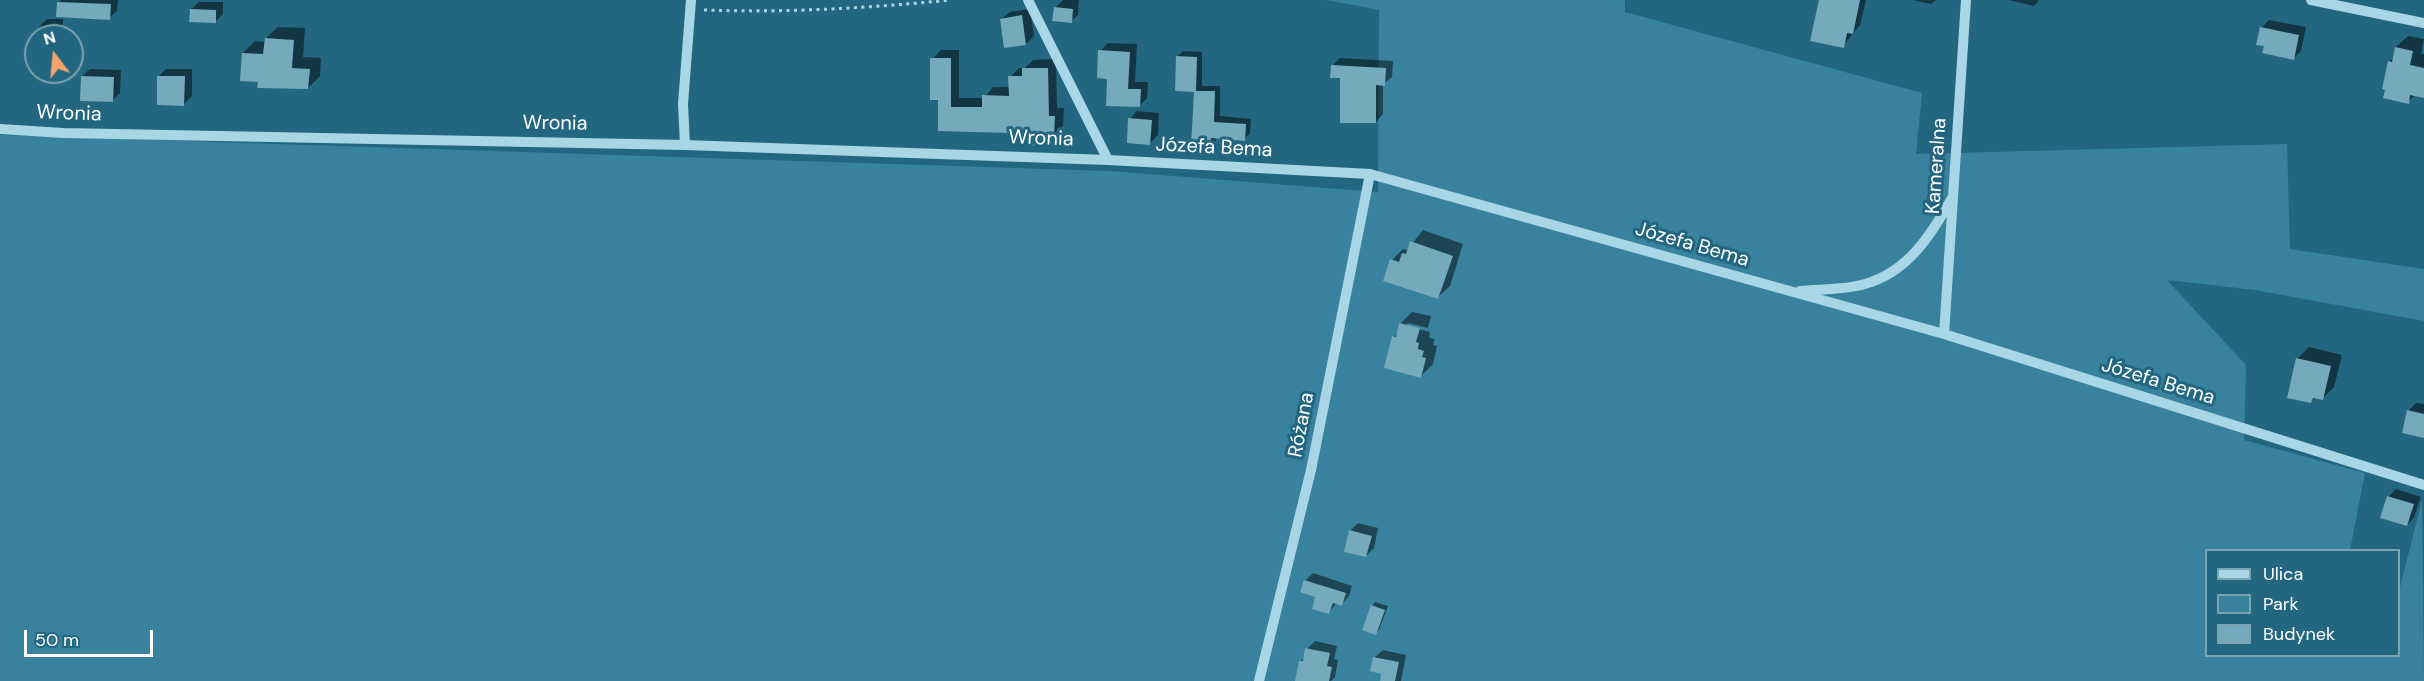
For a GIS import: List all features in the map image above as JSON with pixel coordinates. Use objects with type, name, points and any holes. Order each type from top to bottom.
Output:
[{"type":"street","points":[[1028,0],[1108,160]]},
{"type":"street","name":"Kameralna","points":[[1944,334],[1966,0]]},
{"type":"street","points":[[2311,0],[2424,23]]},
{"type":"street","points":[[685,145],[683,104],[691,4]]},
{"type":"street","name":"Wronia","points":[[0,129],[63,133],[685,145],[1108,160]]},
{"type":"street","name":"Józefa Bema","points":[[1108,160],[1371,174],[1944,334],[2424,485]]},
{"type":"street","name":"Różana","points":[[1259,681],[1311,471],[1371,174]]},
{"type":"street","points":[[1794,292],[1865,284],[1899,269],[1926,242],[1953,195]]},
{"type":"path","points":[[691,4],[764,12],[862,9],[951,0]]},
{"type":"green space","points":[[1327,0],[1625,0],[1625,12],[1922,93],[1916,154],[2287,144],[2290,249],[2424,269],[2424,321],[2255,290],[2167,280],[2246,365],[2244,440],[2365,473],[2350,549],[2205,549],[2205,657],[2400,657],[2400,587],[2422,500],[2424,681],[0,681],[0,135],[1109,171],[1378,192],[1379,10]]},
{"type":"building","points":[[1819,0],[1860,0],[1853,34],[1847,33],[1844,48],[1810,41]]},
{"type":"building","points":[[57,2],[111,4],[110,20],[56,17]]},
{"type":"building","points":[[1054,7],[1073,9],[1072,23],[1052,21]]},
{"type":"building","points":[[190,9],[216,10],[216,23],[189,22]]},
{"type":"building","points":[[1022,15],[1026,45],[1004,48],[1000,19]]},
{"type":"building","points":[[2260,27],[2299,35],[2294,60],[2262,53],[2264,46],[2256,45]]},
{"type":"building","points":[[265,38],[294,40],[292,68],[310,69],[308,89],[257,88],[258,82],[240,81],[242,53],[263,54]]},
{"type":"building","points":[[2395,47],[2413,51],[2410,65],[2424,68],[2424,98],[2410,95],[2409,104],[2383,98],[2385,90],[2382,89],[2388,61],[2392,62]]},
{"type":"building","points":[[1098,50],[1130,52],[1128,89],[1141,89],[1140,107],[1106,106],[1107,79],[1097,78]]},
{"type":"building","points":[[1176,56],[1197,57],[1196,91],[1215,91],[1214,122],[1246,124],[1245,141],[1211,138],[1211,148],[1191,147],[1194,92],[1175,91]]},
{"type":"building","points":[[930,58],[951,58],[951,107],[982,107],[982,95],[1009,96],[1008,76],[1022,76],[1022,68],[1048,68],[1049,116],[1055,116],[1054,137],[1047,136],[1047,146],[1020,145],[1021,135],[1010,135],[1010,133],[938,131],[938,100],[930,100]]},
{"type":"building","points":[[1331,65],[1386,68],[1385,86],[1376,85],[1376,123],[1340,123],[1340,78],[1330,78]]},
{"type":"building","points":[[84,76],[114,77],[113,102],[80,101],[81,84],[84,84]]},
{"type":"building","points":[[157,76],[185,76],[184,106],[157,105]]},
{"type":"building","points":[[1128,118],[1152,120],[1150,145],[1127,143]]},
{"type":"building","points":[[1410,241],[1453,256],[1438,299],[1383,281],[1390,259],[1399,262],[1402,253],[1406,254]]},
{"type":"building","points":[[1399,323],[1420,328],[1416,342],[1419,343],[1418,349],[1424,351],[1422,357],[1426,358],[1421,378],[1384,368],[1392,336],[1396,337]]},
{"type":"building","points":[[2296,358],[2331,366],[2323,400],[2313,398],[2311,403],[2287,398]]},
{"type":"building","points":[[2407,410],[2424,414],[2424,438],[2402,433]]},
{"type":"building","points":[[2387,496],[2414,504],[2407,526],[2380,518]]},
{"type":"building","points":[[1349,530],[1372,536],[1366,557],[1344,552]]},
{"type":"building","points":[[1304,580],[1346,593],[1342,606],[1333,603],[1329,614],[1312,609],[1315,597],[1300,592]]},
{"type":"building","points":[[1371,605],[1385,610],[1376,635],[1362,630]]},
{"type":"building","points":[[1305,648],[1330,653],[1327,666],[1332,667],[1329,681],[1295,681],[1299,661],[1303,661]]},
{"type":"building","points":[[1373,657],[1399,662],[1395,681],[1380,681],[1381,674],[1370,671]]}]
